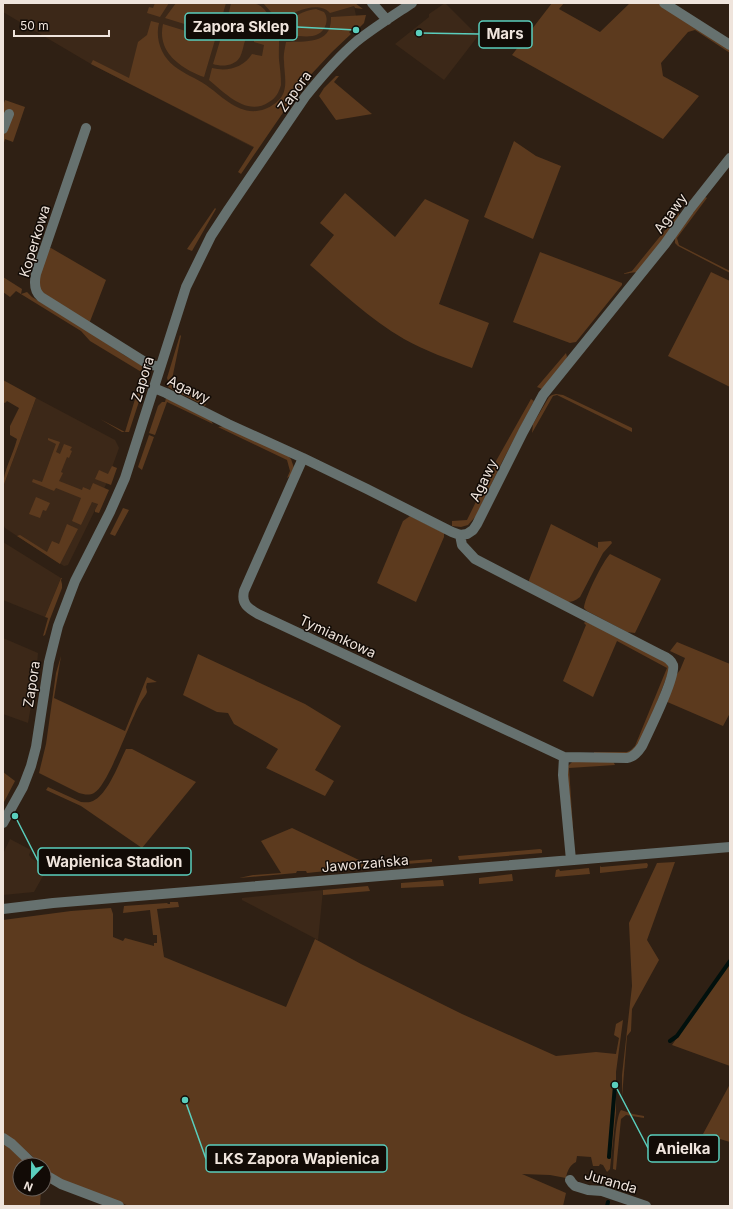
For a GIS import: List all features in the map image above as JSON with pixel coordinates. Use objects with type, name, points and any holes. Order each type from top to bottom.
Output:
[{"type":"street","points":[[372,3],[387,20]]},
{"type":"street","name":"Zapora","points":[[3,823],[22,787],[33,761],[49,662],[63,610],[75,581],[120,491],[186,287],[211,236],[318,80],[333,63],[356,42],[412,3]]},
{"type":"street","points":[[664,3],[730,45]]},
{"type":"street","points":[[3,129],[8,114]]},
{"type":"street","name":"Koperkowa","points":[[86,128],[36,274],[34,282],[36,293],[148,364],[160,367]]},
{"type":"street","name":"Agawy","points":[[154,388],[367,489],[442,528],[460,535],[467,534],[473,530],[477,524],[543,395],[661,250],[689,210],[730,158]]},
{"type":"street","name":"Tymiankowa","points":[[303,458],[244,591],[244,603],[249,608],[258,614],[564,757],[627,758],[637,754],[642,746],[670,682],[673,665],[670,660],[475,559],[462,545],[460,535]]},
{"type":"street","points":[[564,757],[563,775],[570,860]]},
{"type":"street","name":"Jaworzańska","points":[[3,909],[730,847]]},
{"type":"street","points":[[3,1138],[26,1157]]},
{"type":"street","points":[[52,1179],[60,1184],[119,1206]]},
{"type":"street","name":"Juranda","points":[[570,1180],[576,1186],[588,1190],[602,1191],[646,1206]]},
{"type":"shaded area","points":[[244,2],[260,5],[273,21],[278,32],[281,85],[274,99],[261,106],[253,107],[237,102],[209,80],[212,68],[234,68],[244,63],[252,54],[262,56],[264,45],[254,42],[254,36],[250,28],[238,20],[228,17],[231,3]]},
{"type":"shaded area","points":[[3,3],[349,3],[354,6],[356,16],[254,148],[91,64],[3,12]]},
{"type":"shaded area","points":[[155,3],[169,3],[160,17],[147,13],[149,7],[153,8]]},
{"type":"shaded area","points":[[176,3],[226,3],[217,34],[165,18]]},
{"type":"shaded area","points":[[263,3],[355,3],[363,9],[355,8],[354,6],[330,13],[325,9],[313,7],[278,20]]},
{"type":"shaded area","points":[[445,3],[478,36],[444,80],[395,44],[429,17],[429,14]]},
{"type":"shaded area","points":[[552,3],[564,3],[559,9],[600,32],[630,3],[658,3],[730,50],[730,53],[695,30],[688,32],[661,63],[663,76],[699,96],[663,139],[512,55]]},
{"type":"shaded area","points":[[316,9],[324,12],[326,16],[326,24],[322,32],[307,36],[289,36],[283,34],[283,27],[289,21],[302,13]]},
{"type":"shaded area","points":[[366,15],[364,23],[358,29],[356,26],[349,32],[351,34],[304,82],[241,174],[238,172],[254,147],[91,64],[93,60],[129,78],[138,42],[147,35],[151,21],[159,23],[158,35],[160,46],[169,62],[206,85],[240,109],[256,111],[272,106],[284,92],[284,56],[286,42],[309,41],[322,37],[327,33],[330,26],[331,17]]},
{"type":"shaded area","points":[[226,21],[244,29],[246,38],[238,60],[228,65],[213,64]]},
{"type":"shaded area","points":[[163,24],[215,40],[204,77],[183,67],[172,58],[163,40]]},
{"type":"shaded area","points":[[336,76],[339,76],[334,82],[372,114],[336,120],[319,96],[324,88]]},
{"type":"shaded area","points":[[5,100],[25,107],[13,142],[5,139],[3,146],[3,136],[12,113],[3,121],[3,106]]},
{"type":"shaded area","points":[[514,141],[536,156],[561,166],[533,239],[484,217]]},
{"type":"shaded area","points":[[345,193],[395,237],[425,199],[469,220],[439,304],[489,323],[472,368],[437,355],[391,331],[379,323],[310,265],[334,235],[320,223]]},
{"type":"shaded area","points":[[704,196],[707,198],[677,238],[679,245],[730,271],[730,273],[675,243],[675,237]]},
{"type":"shaded area","points":[[215,208],[216,209],[192,251],[187,249]]},
{"type":"shaded area","points":[[679,213],[680,218],[637,272],[622,274],[632,271]]},
{"type":"shaded area","points":[[48,248],[51,248],[106,280],[89,324],[39,290],[38,278]]},
{"type":"shaded area","points":[[540,252],[622,283],[622,285],[576,342],[570,343],[513,322]]},
{"type":"shaded area","points":[[711,272],[730,281],[730,387],[668,356]]},
{"type":"shaded area","points":[[3,277],[22,289],[21,294],[27,292],[32,297],[143,366],[143,370],[147,377],[129,432],[125,432],[143,373],[90,341],[81,331],[16,291],[10,297],[3,292]]},
{"type":"shaded area","points":[[180,335],[171,384],[206,404],[205,406],[168,387],[169,384],[167,378]]},
{"type":"shaded area","points":[[566,353],[567,357],[565,361],[542,389],[537,387]]},
{"type":"shaded area","points":[[3,380],[36,398],[3,487],[6,469],[17,439],[10,435],[10,426],[19,408],[7,401],[5,403],[3,402]]},
{"type":"shaded area","points":[[556,394],[563,395],[632,428],[632,432],[557,395],[553,396],[532,433],[533,424],[549,397]]},
{"type":"shaded area","points":[[36,398],[115,440],[119,448],[98,504],[68,565],[64,566],[5,528],[3,524],[3,487]]},
{"type":"shaded area","points":[[166,398],[210,419],[213,424],[167,402],[155,435],[149,433],[158,406],[162,402],[165,402]]},
{"type":"shaded area","points":[[531,399],[534,401],[476,516],[468,525],[461,527],[452,526],[452,521],[467,520],[496,461]]},
{"type":"shaded area","points":[[100,419],[125,432],[122,432]]},
{"type":"shaded area","points":[[225,426],[288,456],[291,459],[294,468],[290,476],[287,478],[290,471],[287,460],[218,427]]},
{"type":"shaded area","points":[[149,435],[154,437],[142,470],[138,467]]},
{"type":"shaded area","points":[[48,438],[60,442],[56,452],[60,454],[64,444],[72,447],[70,450],[72,451],[69,458],[67,457],[61,472],[63,473],[59,481],[82,490],[83,487],[90,490],[93,483],[109,490],[99,513],[95,512],[98,504],[92,502],[81,525],[72,521],[81,498],[56,488],[54,491],[32,482],[33,479],[42,482],[56,444],[48,440]]},
{"type":"shaded area","points":[[112,466],[117,468],[111,485],[95,479],[99,470],[108,474]]},
{"type":"shaded area","points":[[36,497],[50,503],[46,511],[43,510],[40,518],[29,514]]},
{"type":"shaded area","points":[[123,508],[129,510],[115,536],[110,534]]},
{"type":"shaded area","points":[[410,516],[444,533],[444,537],[416,602],[377,583],[403,521]]},
{"type":"shaded area","points":[[67,524],[78,529],[60,564],[17,536],[20,535],[47,552],[52,541],[59,544]]},
{"type":"shaded area","points":[[551,524],[598,548],[598,542],[611,541],[612,543],[603,553],[580,597],[572,601],[566,602],[529,582]]},
{"type":"shaded area","points":[[3,542],[61,578],[45,617],[3,600]]},
{"type":"shaded area","points":[[610,554],[661,579],[635,633],[627,632],[584,608],[594,580]]},
{"type":"shaded area","points":[[61,578],[62,588],[45,635],[43,636],[48,618],[45,617]]},
{"type":"shaded area","points":[[585,622],[641,649],[668,665],[668,673],[653,713],[638,745],[630,753],[594,754],[594,752],[627,752],[635,746],[667,668],[617,641],[593,697],[563,681],[586,625],[584,623]]},
{"type":"shaded area","points":[[3,638],[38,653],[36,677],[28,723],[3,714]]},
{"type":"shaded area","points":[[677,642],[730,664],[730,713],[723,726],[665,701],[685,658],[670,651]]},
{"type":"shaded area","points":[[198,654],[305,704],[341,726],[315,770],[334,781],[325,796],[266,768],[278,749],[234,724],[228,713],[217,712],[183,695]]},
{"type":"shaded area","points":[[61,656],[54,698],[125,731],[147,677],[157,682],[147,683],[147,693],[137,710],[105,780],[94,793],[90,794],[79,793],[39,773],[46,744],[56,673]]},
{"type":"shaded area","points":[[126,749],[132,749],[196,782],[142,848],[81,806],[46,790],[48,787],[81,802],[93,801],[104,792]]},
{"type":"shaded area","points":[[613,761],[615,765],[569,768],[574,842],[567,772],[568,766],[572,762]]},
{"type":"shaded area","points":[[3,772],[15,781],[3,804]]},
{"type":"shaded area","points":[[292,828],[361,861],[365,867],[307,873],[306,871],[297,871],[296,873],[239,878],[253,875],[281,873],[261,841]]},
{"type":"shaded area","points":[[10,839],[31,850],[29,855],[32,859],[48,867],[34,892],[3,895],[3,854]]},
{"type":"shaded area","points":[[542,850],[542,853],[459,860],[458,856]]},
{"type":"shaded area","points":[[432,859],[432,862],[380,866],[380,863]]},
{"type":"shaded area","points":[[675,862],[647,940],[659,960],[632,1009],[631,1031],[627,1036],[622,1097],[622,1075],[632,986],[629,923],[657,863]]},
{"type":"shaded area","points":[[647,863],[647,868],[600,873],[601,866]]},
{"type":"shaded area","points":[[589,868],[590,874],[555,877],[556,870],[559,869],[560,871]]},
{"type":"shaded area","points":[[512,874],[513,881],[479,884],[479,878]]},
{"type":"shaded area","points":[[443,880],[444,886],[401,888],[401,883]]},
{"type":"shaded area","points":[[368,886],[370,891],[323,895],[323,890]]},
{"type":"shaded area","points":[[323,890],[318,940],[242,900],[242,898]]},
{"type":"shaded area","points":[[170,902],[178,902],[179,907],[157,909],[164,957],[286,1007],[315,939],[361,964],[462,1014],[556,1056],[596,1052],[616,1054],[619,1038],[614,1035],[616,1024],[623,1020],[616,1072],[616,1113],[610,1169],[607,1172],[603,1165],[600,1164],[599,1166],[593,1166],[591,1157],[577,1156],[576,1162],[569,1168],[566,1178],[550,1175],[522,1174],[566,1193],[563,1206],[129,1206],[63,1181],[52,1173],[52,1157],[33,1157],[3,1133],[3,920],[71,911],[111,908],[113,914],[113,937],[123,941],[125,938],[154,946],[154,943],[157,943],[157,935],[153,935],[150,910],[123,913],[124,906],[170,904]]},
{"type":"shaded area","points":[[730,962],[730,1066],[672,1045]]},
{"type":"shaded area","points":[[730,1084],[730,1142],[703,1134]]},
{"type":"shaded area","points":[[621,1110],[644,1116],[644,1118],[626,1115],[621,1119],[616,1170],[613,1169],[615,1138],[617,1121]]},
{"type":"shaded area","points":[[3,1142],[19,1157],[12,1157],[12,1197],[41,1197],[40,1206],[3,1206]]},
{"type":"waterway","points":[[670,1041],[677,1036],[730,961]]},
{"type":"waterway","points":[[609,1157],[615,1085]]},
{"type":"waterway","points":[[607,1206],[608,1202]]},
{"type":"place","name":"Zapora Sklep","points":[[356,30]]},
{"type":"place","name":"Mars","points":[[419,33]]},
{"type":"place","name":"Wapienica Stadion","points":[[15,816]]},
{"type":"place","name":"Anielka","points":[[615,1085]]},
{"type":"place","name":"LKS Zapora Wapienica","points":[[185,1100]]}]
